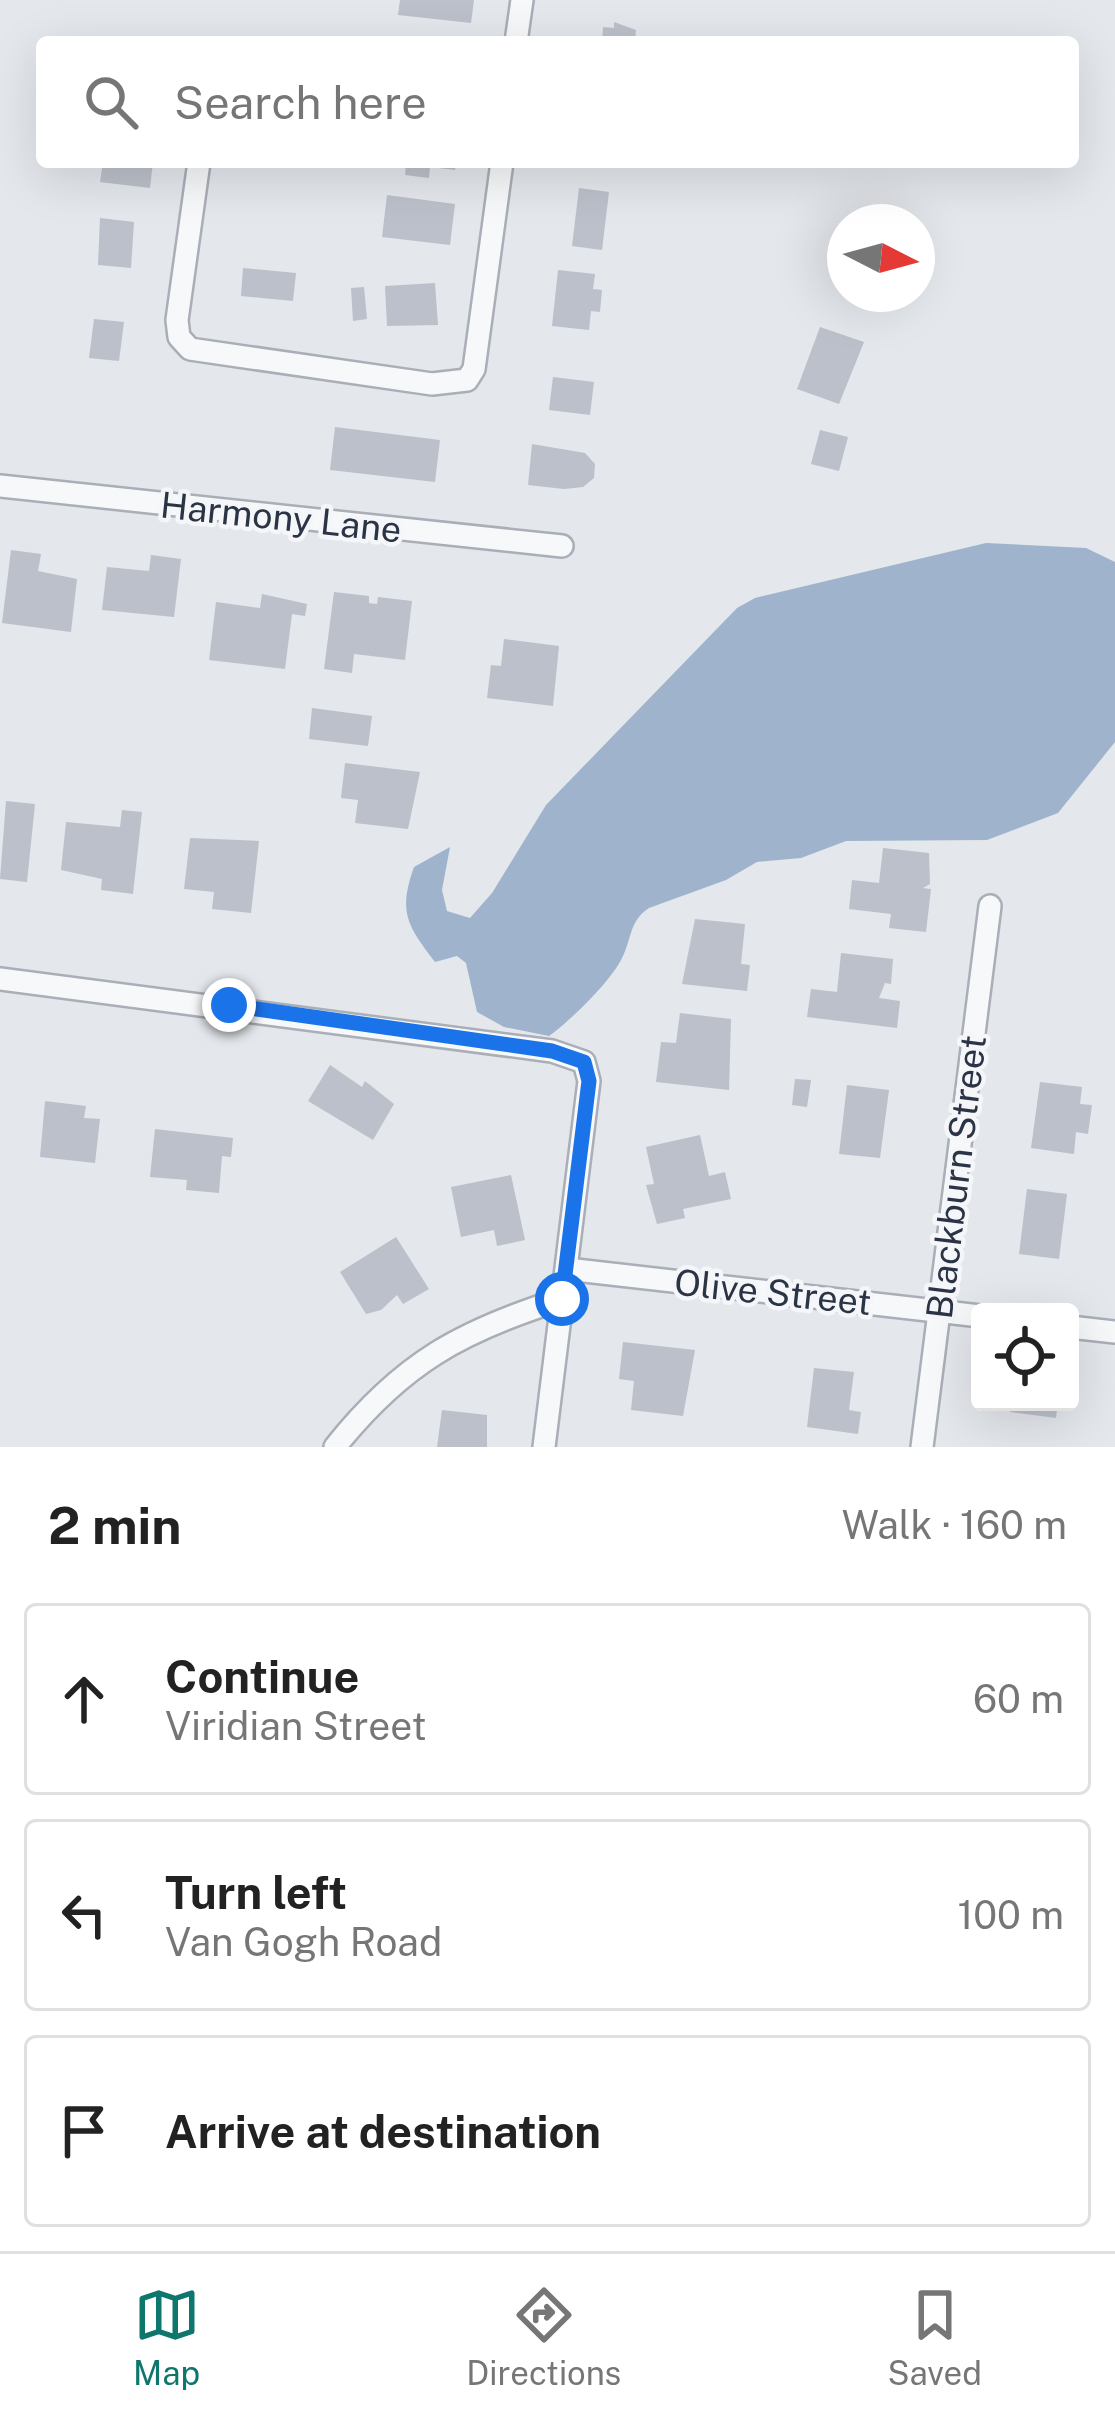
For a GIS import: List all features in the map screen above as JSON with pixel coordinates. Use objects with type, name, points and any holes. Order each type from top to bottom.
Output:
[{"type":"street","points":[[517,36],[522,0]]},
{"type":"street","points":[[198,168],[179,337],[190,349],[208,356],[432,384],[467,380],[474,369],[501,168]]},
{"type":"street","name":"Harmony Lane","points":[[0,486],[562,546]]},
{"type":"street","name":"Blackburn Street","points":[[922,1447],[990,906]]},
{"type":"street","points":[[0,979],[552,1051],[584,1062],[589,1081],[544,1447]]},
{"type":"street","name":"Olive Street","points":[[567,1269],[971,1315]]},
{"type":"street","points":[[335,1447],[381,1392],[429,1354],[482,1328],[562,1299]]},
{"type":"street","points":[[1079,1328],[1115,1332]]},
{"type":"water","points":[[986,543],[1086,548],[1115,562],[1115,742],[1058,813],[987,840],[846,841],[801,858],[757,862],[726,880],[649,908],[634,925],[609,978],[549,1036],[504,1027],[477,1012],[466,963],[457,956],[435,962],[425,949],[406,907],[414,867],[450,847],[442,890],[447,911],[470,918],[492,893],[546,805],[737,608],[755,598]]},
{"type":"building","points":[[400,0],[474,0],[471,23],[398,15]]},
{"type":"building","points":[[614,22],[636,30],[636,36],[602,36],[603,27],[614,28]]},
{"type":"building","points":[[102,168],[152,168],[150,188],[100,182]]},
{"type":"building","points":[[406,168],[430,168],[429,178],[405,175]]},
{"type":"building","points":[[579,188],[609,192],[602,250],[572,246]]},
{"type":"building","points":[[387,195],[455,204],[450,245],[382,237]]},
{"type":"building","points":[[100,218],[134,222],[131,268],[98,265]]},
{"type":"building","points":[[243,268],[296,273],[293,301],[241,296]]},
{"type":"building","points":[[558,270],[595,274],[593,289],[602,290],[600,312],[591,311],[589,330],[552,326]]},
{"type":"building","points":[[435,283],[438,325],[387,326],[385,286]]},
{"type":"building","points":[[364,287],[367,319],[353,321],[351,288]]},
{"type":"building","points":[[94,319],[124,322],[119,361],[89,358]]},
{"type":"building","points":[[820,327],[864,342],[839,404],[797,389]]},
{"type":"building","points":[[553,377],[594,382],[590,415],[549,410]]},
{"type":"building","points":[[335,427],[440,440],[435,482],[330,470]]},
{"type":"building","points":[[820,430],[848,437],[839,471],[811,464]]},
{"type":"building","points":[[532,444],[585,453],[595,464],[594,478],[583,487],[528,485]]},
{"type":"building","points":[[11,550],[41,554],[38,571],[77,579],[71,632],[2,623]]},
{"type":"building","points":[[151,555],[181,559],[174,617],[102,610],[107,567],[149,571]]},
{"type":"building","points":[[334,592],[369,596],[369,603],[377,604],[378,597],[412,601],[405,660],[354,654],[352,673],[324,669]]},
{"type":"building","points":[[262,594],[307,604],[305,616],[292,614],[285,669],[209,660],[216,602],[260,608]]},
{"type":"building","points":[[504,639],[559,646],[553,706],[487,698],[491,665],[501,666]]},
{"type":"building","points":[[312,708],[372,716],[368,746],[309,739]]},
{"type":"building","points":[[345,763],[420,772],[408,829],[355,823],[358,800],[341,798]]},
{"type":"building","points":[[6,801],[35,804],[27,882],[0,879]]},
{"type":"building","points":[[122,810],[142,812],[133,894],[101,890],[102,879],[61,870],[66,822],[120,827]]},
{"type":"building","points":[[190,838],[259,841],[251,913],[212,909],[214,892],[184,889]]},
{"type":"building","points":[[883,848],[929,853],[930,884],[923,888],[931,889],[926,932],[889,928],[891,914],[849,909],[852,880],[879,883]]},
{"type":"building","points":[[695,919],[745,924],[741,964],[750,965],[747,991],[682,984]]},
{"type":"building","points":[[841,953],[893,959],[891,984],[885,983],[879,998],[900,1001],[897,1028],[807,1017],[811,989],[837,992]]},
{"type":"building","points":[[680,1013],[731,1019],[729,1090],[656,1082],[661,1042],[676,1043]]},
{"type":"building","points":[[330,1065],[362,1087],[365,1081],[394,1104],[373,1140],[308,1101]]},
{"type":"building","points":[[795,1079],[811,1080],[807,1107],[792,1105]]},
{"type":"building","points":[[1040,1082],[1082,1087],[1080,1104],[1092,1105],[1088,1134],[1076,1132],[1074,1154],[1031,1148]]},
{"type":"building","points":[[847,1085],[889,1090],[880,1158],[839,1154]]},
{"type":"building","points":[[45,1101],[86,1106],[84,1118],[100,1119],[95,1163],[40,1157]]},
{"type":"building","points":[[155,1129],[233,1138],[231,1157],[222,1156],[219,1193],[186,1190],[187,1180],[150,1177]]},
{"type":"building","points":[[700,1135],[709,1176],[725,1172],[731,1199],[683,1209],[685,1218],[657,1224],[646,1185],[654,1184],[646,1147]]},
{"type":"building","points":[[511,1175],[525,1240],[497,1246],[494,1230],[461,1237],[451,1187]]},
{"type":"building","points":[[1027,1189],[1067,1194],[1059,1259],[1019,1254]]},
{"type":"building","points":[[396,1237],[429,1289],[403,1304],[397,1295],[381,1310],[366,1314],[340,1272]]},
{"type":"building","points":[[623,1342],[695,1350],[683,1416],[631,1410],[634,1381],[619,1379]]},
{"type":"building","points":[[814,1368],[854,1372],[849,1410],[861,1412],[858,1434],[807,1427]]},
{"type":"building","points":[[442,1410],[487,1415],[487,1447],[437,1447]]},
{"type":"building","points":[[1010,1411],[1057,1411],[1056,1418]]},
{"type":"route","points":[[229,1005],[552,1051],[584,1062],[589,1081],[562,1299]]}]
